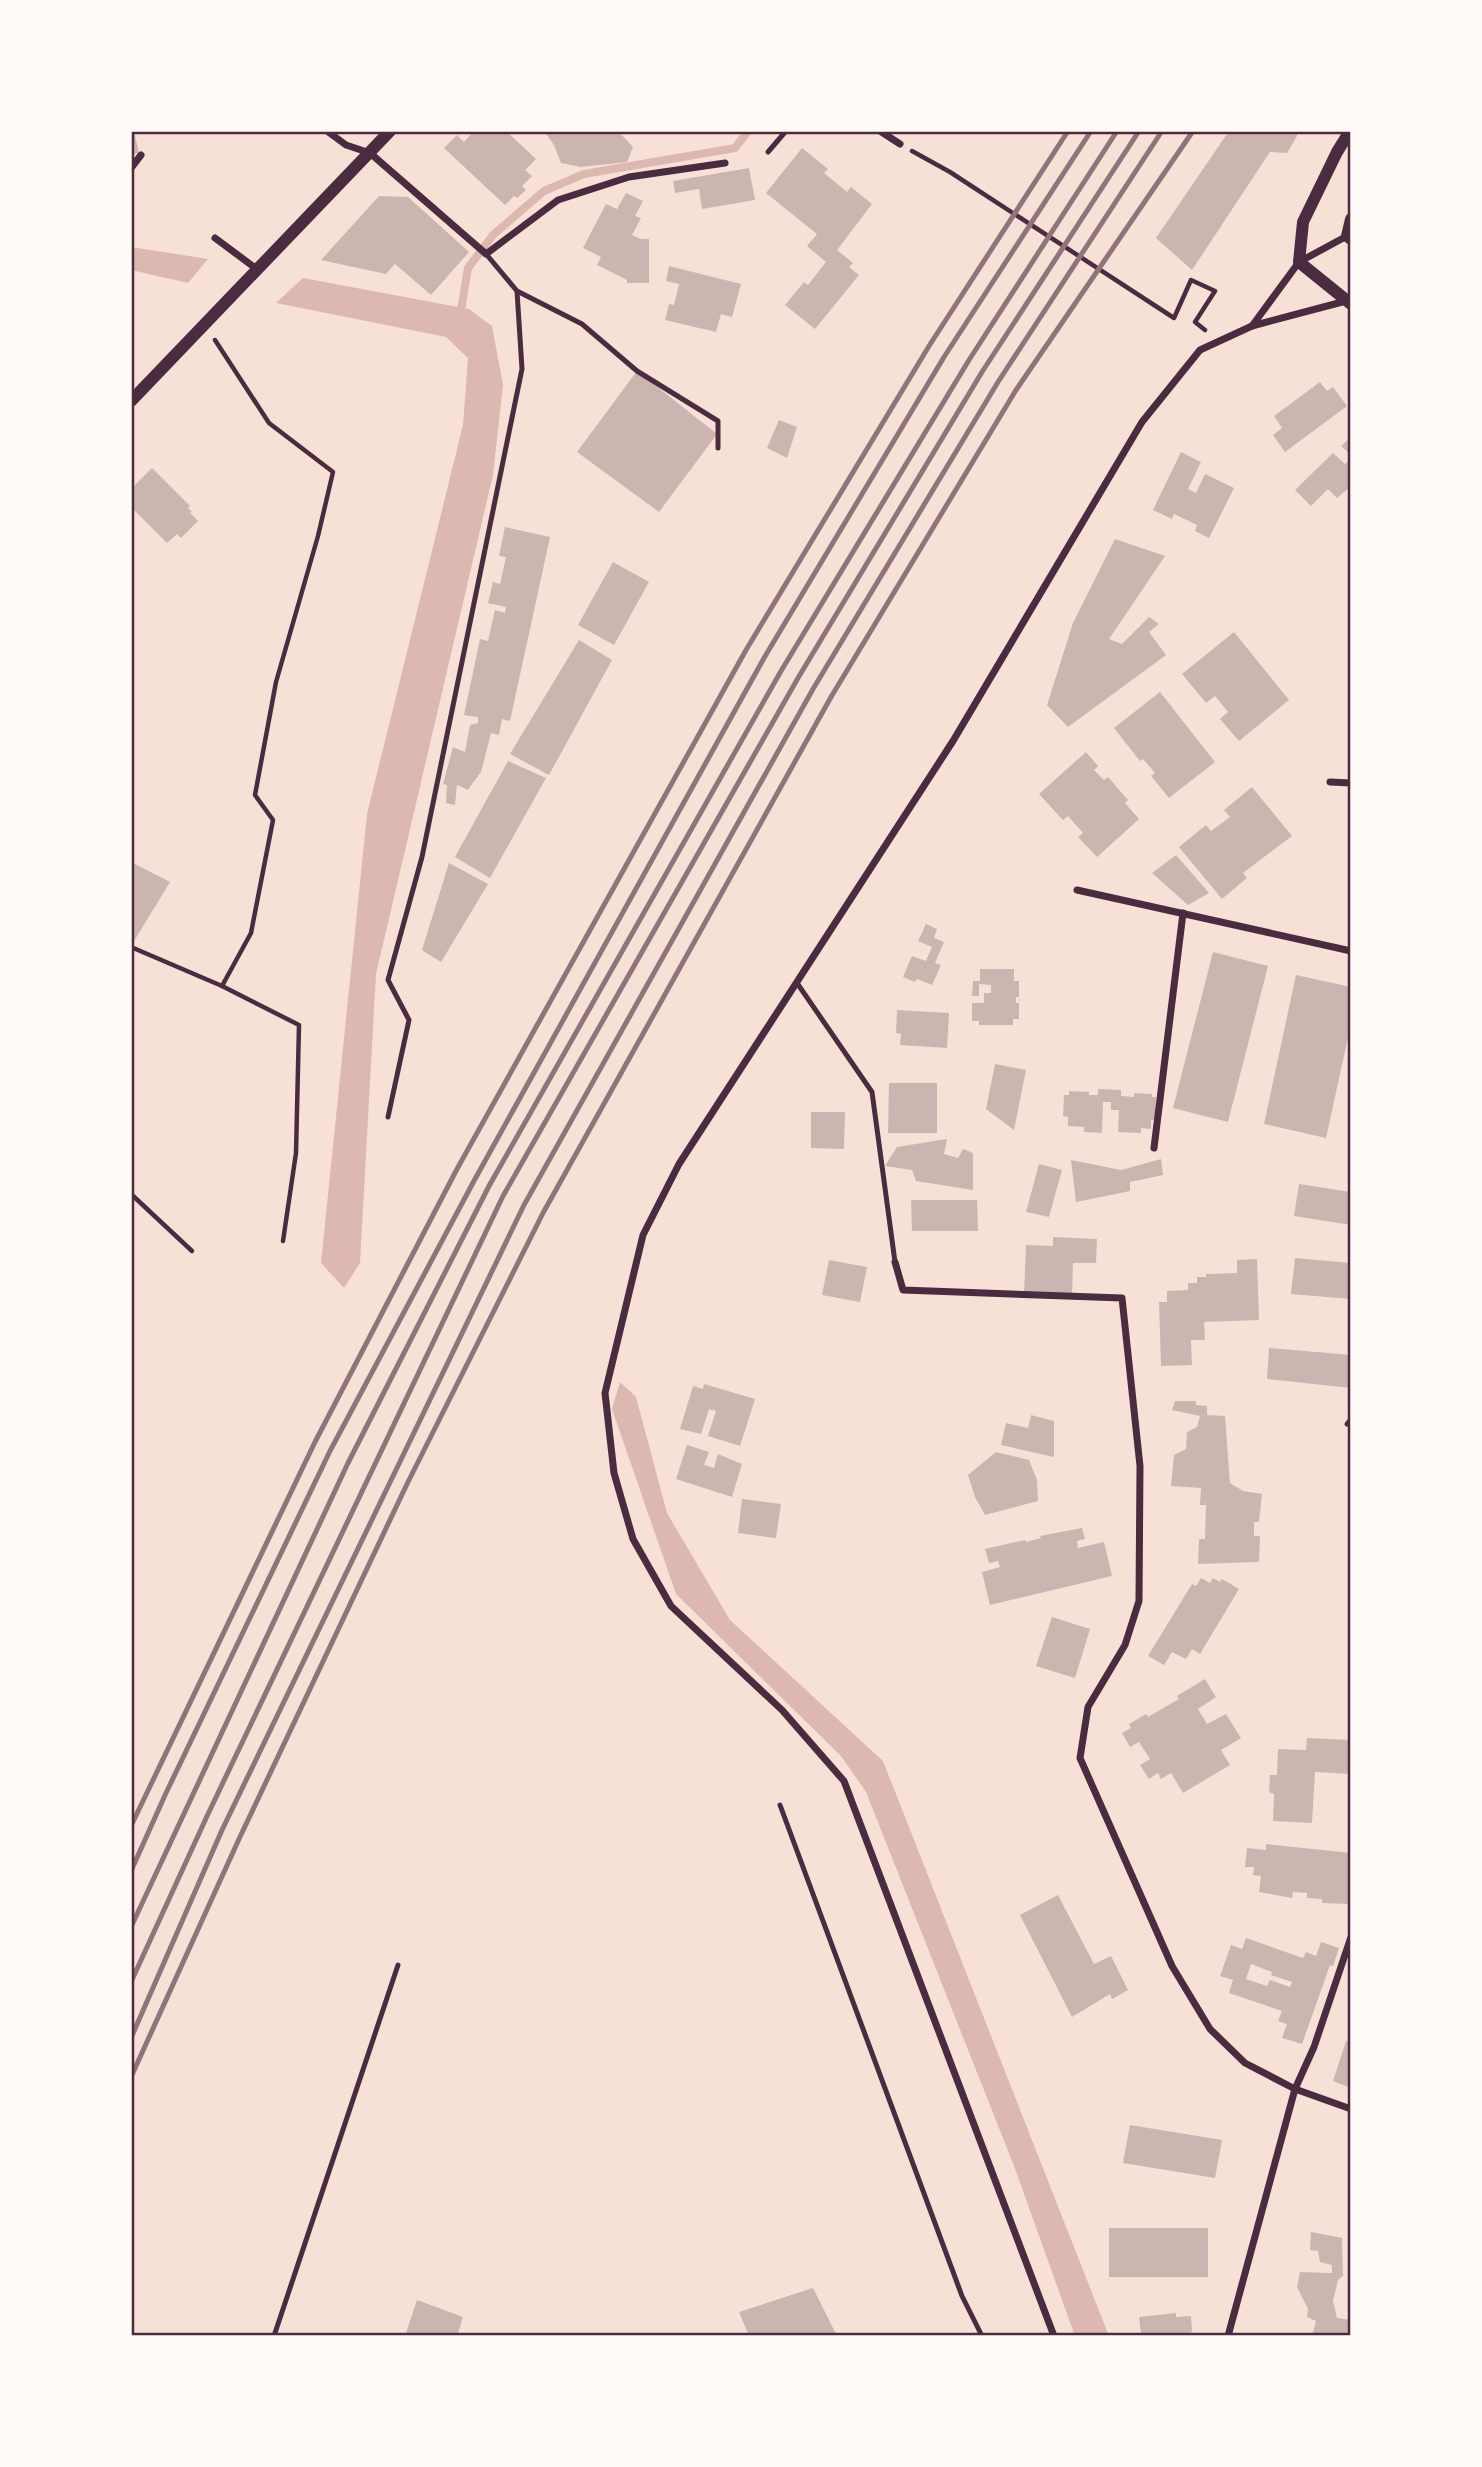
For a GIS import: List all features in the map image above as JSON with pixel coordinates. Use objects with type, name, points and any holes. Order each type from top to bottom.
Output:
[{"type":"street","points":[[327,131],[346,145],[370,153],[486,254],[558,200],[629,177],[725,163]]},
{"type":"street","points":[[131,401],[390,131]]},
{"type":"street","points":[[880,131],[900,144]]},
{"type":"street","points":[[1299,262],[1303,222],[1350,131]]},
{"type":"street","points":[[131,169],[141,155]]},
{"type":"street","points":[[1252,326],[1299,262],[1349,238],[1351,219]]},
{"type":"street","points":[[215,238],[258,270]]},
{"type":"street","points":[[1299,262],[1349,302]]},
{"type":"street","points":[[1054,2336],[844,1781],[782,1710],[671,1606],[633,1539],[614,1473],[605,1393],[643,1235],[680,1164],[953,741],[1142,422],[1200,350],[1252,326],[1349,302]]},
{"type":"street","points":[[1330,782],[1351,783]]},
{"type":"street","points":[[1077,890],[1351,951]]},
{"type":"street","points":[[1154,1148],[1183,913]]},
{"type":"street","points":[[895,1262],[903,1290],[1122,1298],[1140,1466],[1139,1601],[1125,1645],[1088,1707],[1080,1758],[1172,1966],[1210,2029],[1245,2063],[1295,2089],[1351,2109]]},
{"type":"street","points":[[1227,2336],[1295,2089],[1314,2048],[1351,1937]]},
{"type":"lane","points":[[768,152],[786,131]]},
{"type":"lane","points":[[486,254],[517,292],[582,324],[638,370],[718,421],[718,448]]},
{"type":"lane","points":[[388,1117],[409,1020],[388,981],[422,857],[522,369],[517,292]]},
{"type":"lane","points":[[797,983],[872,1092],[895,1262]]},
{"type":"lane","points":[[780,1805],[962,2295],[982,2336]]},
{"type":"lane","points":[[274,2336],[398,1965]]},
{"type":"path","points":[[911,150],[950,172],[1174,318],[1191,280],[1216,292],[1195,322]]},
{"type":"path","points":[[205,325],[269,423],[333,472],[318,536],[276,682],[255,795],[273,820],[251,933],[222,986]]},
{"type":"path","points":[[131,947],[222,986],[299,1025],[296,1153],[283,1241]]},
{"type":"path","points":[[131,1194],[192,1251]]},
{"type":"shaded area","points":[[131,247],[208,259],[188,283],[131,270]]},
{"type":"shaded area","points":[[303,278],[469,309],[492,326],[503,385],[493,475],[376,974],[360,1263],[344,1288],[321,1263],[367,814],[463,425],[468,358],[446,337],[276,303]]},
{"type":"shaded area","points":[[620,1382],[636,1397],[667,1513],[730,1620],[883,1761],[1109,2336],[1075,2336],[1014,2166],[866,1792],[841,1756],[676,1594],[612,1409]]},
{"type":"building","points":[[131,131],[134,131],[139,153],[131,155]]},
{"type":"building","points":[[474,131],[506,131],[536,159],[525,170],[532,176],[522,186],[526,190],[505,205],[444,148],[457,135],[464,142]]},
{"type":"building","points":[[544,131],[618,131],[633,147],[627,162],[581,167],[561,163],[554,145]]},
{"type":"building","points":[[1229,131],[1296,131],[1297,136],[1287,153],[1270,152],[1192,270],[1156,238]]},
{"type":"building","points":[[802,148],[828,169],[824,173],[847,192],[851,187],[872,204],[837,250],[853,263],[849,267],[859,275],[815,329],[785,305],[804,282],[808,285],[826,262],[807,246],[817,234],[766,193]]},
{"type":"building","points":[[749,168],[755,200],[702,209],[699,189],[675,193],[673,181]]},
{"type":"building","points":[[626,193],[643,201],[635,216],[641,218],[632,235],[649,239],[649,283],[627,283],[627,280],[597,265],[601,257],[583,248],[606,204],[617,209]]},
{"type":"building","points":[[379,196],[408,197],[469,252],[431,295],[395,264],[386,274],[321,260]]},
{"type":"building","points":[[669,266],[741,284],[732,317],[721,314],[716,332],[665,320],[669,304],[674,305],[679,284],[666,281]]},
{"type":"building","points":[[637,371],[717,434],[659,512],[577,452]]},
{"type":"building","points":[[1320,382],[1327,391],[1333,387],[1347,406],[1285,452],[1273,435],[1282,428],[1274,416]]},
{"type":"building","points":[[779,420],[797,427],[787,458],[767,448]]},
{"type":"building","points":[[1351,437],[1351,455],[1341,446]]},
{"type":"building","points":[[1181,452],[1201,462],[1188,489],[1196,493],[1205,474],[1234,488],[1209,538],[1195,531],[1197,525],[1174,514],[1172,519],[1153,510]]},
{"type":"building","points":[[1333,453],[1345,464],[1351,459],[1351,486],[1337,498],[1328,489],[1311,506],[1295,490]]},
{"type":"building","points":[[152,468],[190,506],[190,513],[198,521],[181,538],[177,534],[167,543],[131,507],[131,489]]},
{"type":"building","points":[[505,527],[550,537],[510,721],[502,719],[499,735],[491,733],[481,772],[468,790],[457,785],[455,805],[446,803],[447,785],[443,784],[453,747],[465,752],[470,725],[478,723],[478,717],[464,715],[480,639],[488,641],[495,610],[505,613],[506,607],[488,603],[493,582],[500,584],[506,557],[499,556]]},
{"type":"building","points":[[1115,539],[1165,556],[1109,639],[1122,644],[1149,617],[1159,624],[1149,632],[1166,655],[1068,727],[1047,705],[1073,623]]},
{"type":"building","points":[[613,562],[649,582],[614,645],[578,625]]},
{"type":"building","points":[[1234,632],[1289,700],[1239,741],[1220,719],[1228,712],[1215,696],[1206,703],[1182,674]]},
{"type":"building","points":[[579,640],[612,660],[549,775],[510,754]]},
{"type":"building","points":[[1160,692],[1215,762],[1169,798],[1151,776],[1155,773],[1143,759],[1140,761],[1114,728]]},
{"type":"building","points":[[1086,752],[1098,766],[1094,770],[1104,780],[1108,777],[1128,800],[1125,803],[1139,819],[1097,857],[1078,837],[1083,833],[1068,816],[1063,820],[1039,794]]},
{"type":"building","points":[[508,761],[546,778],[490,878],[455,857]]},
{"type":"building","points":[[1252,787],[1292,836],[1243,873],[1247,878],[1222,899],[1179,847],[1206,825],[1211,831],[1230,817],[1224,810]]},
{"type":"building","points":[[1176,855],[1209,893],[1188,905],[1152,873]]},
{"type":"building","points":[[131,862],[170,882],[131,946]]},
{"type":"building","points":[[449,863],[488,884],[441,962],[422,950]]},
{"type":"building","points":[[926,924],[937,929],[934,938],[944,942],[935,963],[941,965],[932,985],[903,977],[912,956],[926,961],[932,947],[918,941]]},
{"type":"building","points":[[1213,952],[1268,966],[1228,1122],[1173,1108]]},
{"type":"building","points":[[980,969],[1014,969],[1014,981],[1019,981],[1019,997],[1016,997],[1016,1003],[1019,1003],[1019,1019],[1013,1019],[1013,1025],[979,1025],[979,1021],[972,1021],[972,1003],[984,1003],[984,993],[991,993],[991,985],[979,984],[979,996],[972,996],[973,981],[980,981]]},
{"type":"building","points":[[1296,975],[1351,987],[1351,1024],[1326,1138],[1264,1124]]},
{"type":"building","points":[[897,1010],[949,1013],[947,1048],[900,1045],[901,1034],[896,1033]]},
{"type":"building","points":[[995,1064],[1026,1070],[1014,1130],[986,1109]]},
{"type":"building","points":[[889,1083],[937,1083],[937,1133],[888,1133]]},
{"type":"building","points":[[1098,1089],[1121,1090],[1121,1096],[1134,1097],[1134,1093],[1152,1094],[1152,1097],[1156,1097],[1155,1120],[1151,1120],[1151,1129],[1141,1128],[1141,1133],[1118,1132],[1119,1110],[1111,1110],[1111,1102],[1103,1102],[1102,1133],[1084,1132],[1084,1127],[1068,1126],[1068,1117],[1063,1116],[1064,1095],[1069,1095],[1069,1091],[1098,1095]]},
{"type":"building","points":[[811,1112],[845,1112],[844,1149],[811,1148]]},
{"type":"building","points":[[947,1139],[944,1154],[958,1158],[963,1149],[973,1153],[973,1190],[916,1181],[912,1170],[885,1166],[897,1147]]},
{"type":"building","points":[[1161,1159],[1163,1175],[1130,1182],[1130,1191],[1076,1202],[1071,1160],[1121,1170]]},
{"type":"building","points":[[1039,1164],[1062,1170],[1049,1217],[1026,1212]]},
{"type":"building","points":[[1299,1184],[1351,1192],[1351,1225],[1294,1216]]},
{"type":"building","points":[[911,1200],[977,1200],[978,1231],[912,1231]]},
{"type":"building","points":[[1053,1237],[1097,1239],[1096,1263],[1073,1263],[1072,1295],[1024,1293],[1026,1245],[1053,1246]]},
{"type":"building","points":[[1295,1258],[1351,1263],[1351,1299],[1291,1294]]},
{"type":"building","points":[[1257,1259],[1259,1320],[1204,1322],[1205,1340],[1191,1340],[1192,1365],[1161,1366],[1159,1302],[1167,1302],[1167,1291],[1188,1290],[1188,1283],[1197,1283],[1197,1277],[1206,1277],[1206,1274],[1237,1273],[1237,1260]]},
{"type":"building","points":[[829,1260],[867,1267],[860,1302],[822,1295]]},
{"type":"building","points":[[1269,1348],[1351,1355],[1351,1388],[1267,1379]]},
{"type":"building","points":[[704,1384],[755,1399],[740,1446],[708,1436],[716,1411],[709,1409],[701,1434],[680,1429],[693,1386],[703,1389]]},
{"type":"building","points":[[1175,1401],[1196,1401],[1196,1405],[1207,1406],[1207,1415],[1225,1416],[1230,1483],[1243,1491],[1262,1494],[1259,1522],[1254,1522],[1254,1536],[1260,1536],[1259,1562],[1198,1564],[1199,1539],[1205,1539],[1206,1505],[1200,1505],[1201,1488],[1171,1486],[1174,1455],[1186,1449],[1187,1432],[1197,1427],[1200,1416],[1172,1410]]},
{"type":"building","points":[[1031,1415],[1054,1421],[1054,1457],[1001,1445],[1006,1423],[1028,1428]]},
{"type":"building","points":[[687,1445],[709,1452],[704,1465],[714,1468],[718,1454],[742,1464],[732,1497],[676,1479]]},
{"type":"building","points":[[996,1452],[1029,1460],[1037,1480],[1038,1501],[985,1515],[975,1497],[968,1475]]},
{"type":"building","points":[[742,1499],[781,1504],[776,1538],[738,1533]]},
{"type":"building","points":[[1082,1528],[1085,1539],[1077,1541],[1078,1548],[1104,1542],[1112,1576],[990,1605],[982,1572],[1000,1567],[998,1561],[989,1563],[985,1549]]},
{"type":"building","points":[[1201,1578],[1210,1583],[1213,1578],[1220,1582],[1222,1579],[1239,1589],[1200,1654],[1192,1649],[1186,1659],[1172,1652],[1164,1665],[1148,1656],[1192,1584],[1196,1586]]},
{"type":"building","points":[[1052,1617],[1090,1629],[1075,1678],[1036,1666]]},
{"type":"building","points":[[1205,1679],[1216,1697],[1198,1709],[1207,1724],[1226,1714],[1241,1738],[1221,1750],[1230,1765],[1183,1793],[1171,1773],[1161,1779],[1158,1773],[1149,1779],[1140,1765],[1150,1759],[1139,1742],[1130,1747],[1122,1733],[1131,1728],[1129,1724],[1146,1714],[1148,1717],[1179,1699],[1177,1696]]},
{"type":"building","points":[[1307,1738],[1351,1740],[1351,1774],[1315,1772],[1312,1823],[1273,1821],[1274,1794],[1269,1792],[1270,1775],[1277,1775],[1278,1749],[1306,1750]]},
{"type":"building","points":[[1266,1844],[1351,1853],[1348,1884],[1351,1884],[1351,1904],[1322,1903],[1322,1899],[1307,1898],[1307,1893],[1293,1892],[1292,1898],[1259,1892],[1261,1876],[1253,1875],[1254,1867],[1245,1867],[1247,1848],[1266,1850]]},
{"type":"building","points":[[1058,1895],[1094,1964],[1111,1956],[1128,1990],[1112,1999],[1110,1994],[1072,2017],[1020,1915]]},
{"type":"building","points":[[1246,1938],[1303,1958],[1306,1952],[1316,1956],[1321,1942],[1339,1948],[1333,1966],[1330,1965],[1302,2044],[1282,2038],[1287,2024],[1278,2021],[1282,2011],[1229,1993],[1233,1980],[1220,1976],[1231,1945],[1242,1949]],"holes":[[[1251,1964],[1272,1972],[1271,1975],[1292,1982],[1290,1987],[1270,1980],[1267,1986],[1246,1979]]]},
{"type":"building","points":[[1351,2037],[1351,2088],[1333,2081],[1346,2041],[1349,2042]]},
{"type":"building","points":[[1130,2125],[1222,2140],[1215,2178],[1123,2163]]},
{"type":"building","points":[[1109,2228],[1208,2228],[1208,2277],[1109,2277]]},
{"type":"building","points":[[1311,2232],[1342,2238],[1343,2276],[1338,2280],[1333,2301],[1337,2318],[1351,2320],[1351,2336],[1312,2336],[1316,2321],[1307,2317],[1308,2309],[1297,2287],[1300,2272],[1332,2273],[1332,2265],[1320,2262],[1318,2251],[1310,2250]]},
{"type":"building","points":[[813,2288],[837,2336],[749,2336],[739,2312]]},
{"type":"building","points":[[417,2300],[463,2317],[457,2336],[405,2336]]},
{"type":"building","points":[[1176,2313],[1176,2317],[1191,2316],[1190,2336],[1141,2334],[1139,2317]]},
{"type":"waterway","points":[[460,316],[468,268],[493,235],[544,191],[584,174],[735,148],[748,131]]},
{"type":"railway","points":[[131,1826],[315,1442],[457,1169],[746,650],[929,346],[1068,131]]},
{"type":"railway","points":[[131,1871],[330,1451],[475,1179],[764,658],[944,357],[1091,131]]},
{"type":"railway","points":[[131,1927],[348,1463],[489,1186],[781,671],[969,360],[1117,131]]},
{"type":"railway","points":[[131,1982],[208,1814],[503,1196],[798,678],[982,372],[1139,131]]},
{"type":"railway","points":[[131,2038],[222,1830],[524,1205],[813,689],[998,382],[1162,131]]},
{"type":"railway","points":[[131,2077],[239,1839],[407,1484],[543,1213],[831,697],[1016,390],[1193,131]]}]
